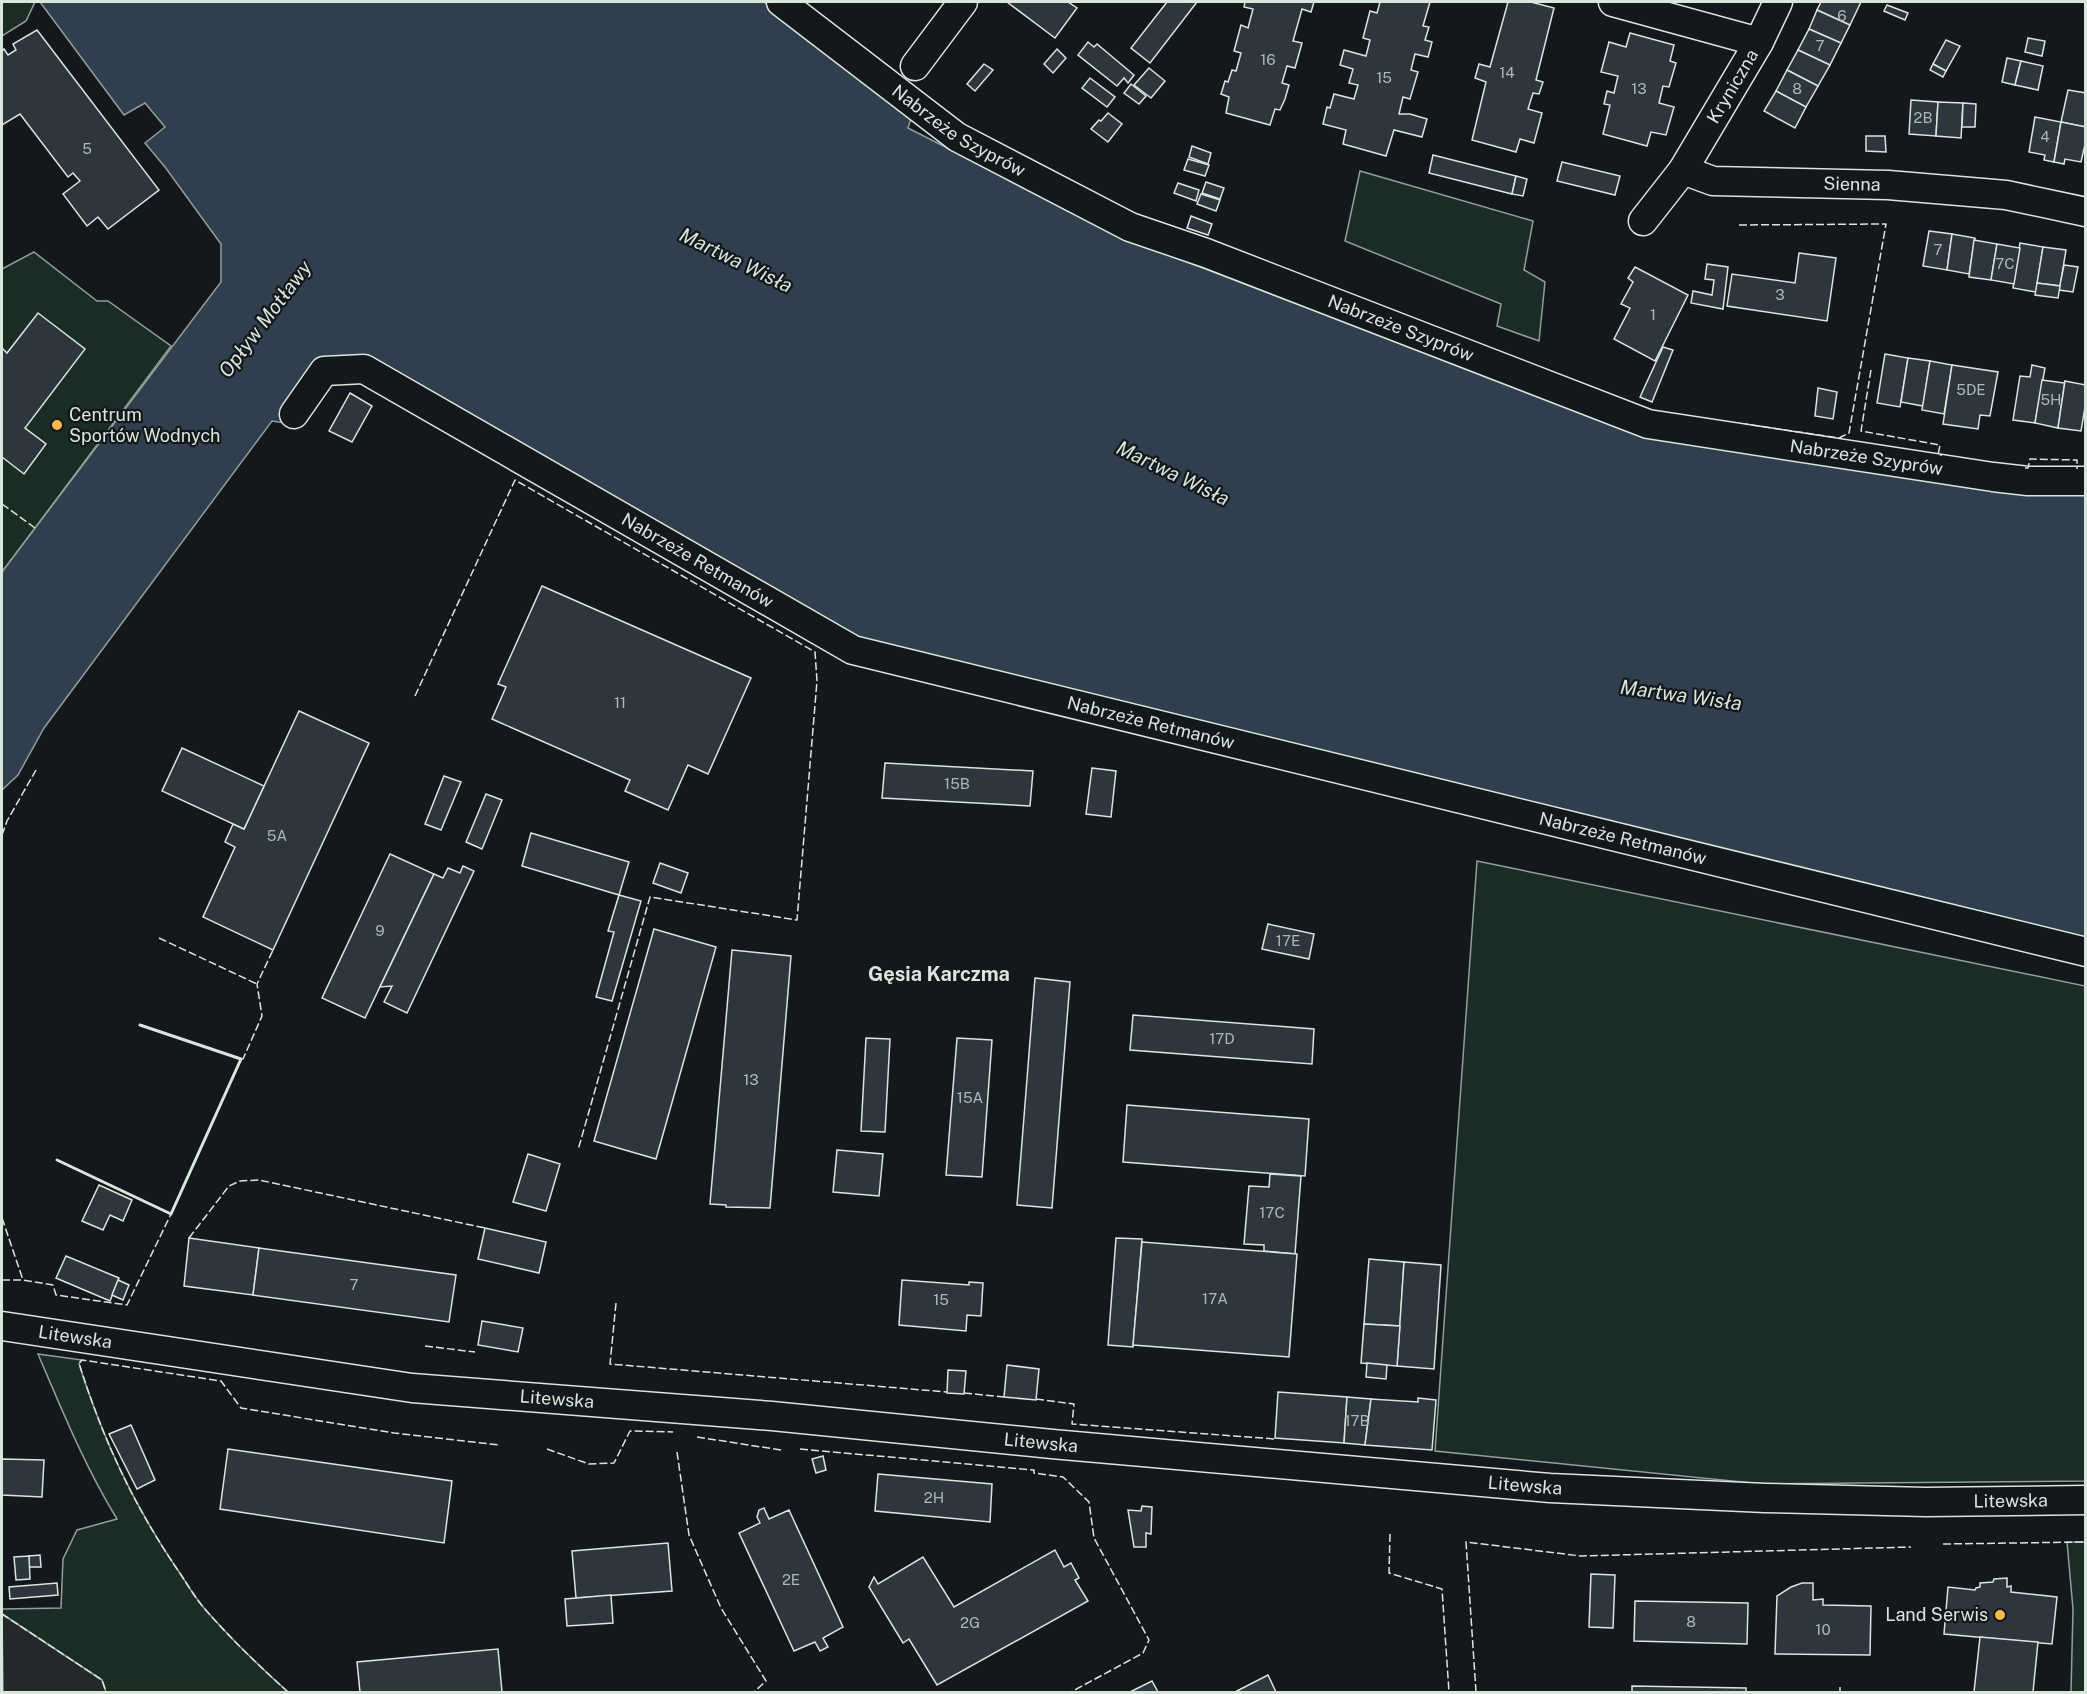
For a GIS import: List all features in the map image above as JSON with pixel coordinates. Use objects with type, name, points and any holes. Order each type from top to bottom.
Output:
[{"type":"street","name":"Nabrzeże Szyprów","points":[[781,2],[957,136],[1130,227],[1206,253],[1648,424],[1993,477],[2028,481],[2085,481]]},
{"type":"street","points":[[915,66],[963,2]]},
{"type":"street","points":[[1613,2],[1759,42]]},
{"type":"street","name":"Kryniczna","points":[[1683,170],[1759,42],[1778,2]]},
{"type":"street","points":[[1643,221],[1683,170]]},
{"type":"street","name":"Sienna","points":[[1683,170],[1713,181],[1888,185],[2006,195],[2085,212]]},
{"type":"street","name":"Nabrzeże Retmanów","points":[[294,414],[324,371],[364,369],[853,650],[2085,952]]},
{"type":"street","name":"Litewska","points":[[2,1326],[412,1388],[772,1416],[1064,1445],[1550,1488],[1742,1497],[1926,1502],[2085,1500]]},
{"type":"green space","points":[[2,2],[35,2],[26,21],[2,36]]},
{"type":"green space","points":[[1360,171],[1533,221],[1524,270],[1545,282],[1539,341],[1497,326],[1501,304],[1345,241]]},
{"type":"green space","name":"Centrum Sportów Wodnych","points":[[34,252],[97,301],[108,301],[171,346],[2,572],[2,269]]},
{"type":"green space","points":[[1477,861],[2085,986],[2085,1481],[1762,1484],[1435,1451]]},
{"type":"green space","points":[[38,1354],[82,1360],[79,1364],[108,1443],[159,1542],[204,1608],[245,1652],[288,1692],[106,1692],[102,1680],[2,1614],[2,1609],[61,1608],[63,1559],[77,1530],[117,1519],[84,1459]]},
{"type":"green space","points":[[2067,1542],[2085,1542],[2085,1692],[2071,1692],[2073,1609]]},
{"type":"shaded area","points":[[2,1614],[102,1680],[106,1692],[3,1692]]},
{"type":"water","points":[[40,2],[764,2],[912,115],[908,128],[1124,238],[1644,436],[2085,492],[2085,947],[854,647],[364,364],[320,368],[285,423],[272,421],[44,728],[18,775],[2,790],[2,572],[221,282],[221,244],[145,143],[165,127],[145,103],[124,115]]},
{"type":"building","points":[[1007,2],[1068,2],[1077,8],[1055,38]]},
{"type":"building","points":[[1167,2],[1197,2],[1150,63],[1131,48]]},
{"type":"building","points":[[1245,2],[1314,2],[1311,12],[1302,9],[1293,41],[1302,43],[1295,68],[1287,66],[1282,83],[1289,85],[1285,99],[1280,110],[1275,109],[1270,125],[1226,113],[1229,97],[1221,94],[1232,70],[1236,71],[1241,53],[1234,51],[1241,25],[1248,28],[1253,9],[1244,7]]},
{"type":"building","points":[[1380,2],[1430,2],[1423,26],[1429,27],[1425,40],[1432,42],[1428,57],[1415,54],[1411,70],[1418,72],[1410,99],[1403,97],[1399,114],[1410,114],[1427,119],[1422,137],[1394,130],[1386,156],[1343,144],[1346,130],[1323,124],[1327,107],[1330,108],[1334,94],[1354,99],[1358,85],[1349,83],[1353,69],[1340,65],[1344,50],[1366,56],[1370,40],[1363,38],[1370,11],[1377,13]]},
{"type":"building","points":[[1508,2],[1531,2],[1554,8],[1536,80],[1543,82],[1539,94],[1533,93],[1528,109],[1542,113],[1534,143],[1520,139],[1516,152],[1472,140],[1486,82],[1475,78],[1479,64],[1490,67]]},
{"type":"building","points":[[1821,2],[1861,2],[1850,25],[1817,10]]},
{"type":"building","points":[[1887,5],[1908,13],[1905,20],[1884,11]]},
{"type":"building","points":[[1817,10],[1850,25],[1841,43],[1809,29]]},
{"type":"building","points":[[1809,29],[1841,43],[1830,65],[1798,50]]},
{"type":"building","points":[[37,30],[159,190],[108,229],[98,217],[87,226],[63,194],[80,181],[73,173],[68,177],[20,114],[2,125],[2,51],[4,49],[8,55],[16,50],[13,44]]},
{"type":"building","points":[[1630,33],[1674,45],[1670,61],[1676,63],[1669,87],[1663,86],[1659,103],[1674,107],[1666,135],[1651,132],[1647,146],[1603,134],[1610,105],[1604,104],[1607,91],[1614,93],[1618,76],[1601,72],[1609,42],[1626,47]]},
{"type":"building","points":[[2028,38],[2045,41],[2042,56],[2025,52]]},
{"type":"building","points":[[1946,40],[1960,46],[1946,71],[1933,64]]},
{"type":"building","points":[[1088,42],[1094,47],[1097,44],[1134,75],[1128,83],[1124,78],[1117,86],[1078,55]]},
{"type":"building","points":[[1057,49],[1066,58],[1053,73],[1044,64]]},
{"type":"building","points":[[1798,50],[1830,65],[1818,86],[1787,70]]},
{"type":"building","points":[[2007,58],[2021,61],[2015,85],[2002,82]]},
{"type":"building","points":[[2021,61],[2043,66],[2038,90],[2015,85]]},
{"type":"building","points":[[984,64],[993,70],[975,91],[967,84]]},
{"type":"building","points":[[1933,64],[1946,71],[1943,77],[1930,70]]},
{"type":"building","points":[[1149,68],[1165,81],[1151,98],[1134,85]]},
{"type":"building","points":[[1787,70],[1818,86],[1806,107],[1776,91]]},
{"type":"building","points":[[1090,78],[1115,97],[1107,107],[1082,88]]},
{"type":"building","points":[[1131,84],[1146,96],[1139,104],[1124,93]]},
{"type":"building","points":[[2068,90],[2086,93],[2086,127],[2061,122]]},
{"type":"building","points":[[1776,91],[1806,107],[1795,128],[1764,111]]},
{"type":"building","points":[[1911,100],[1938,102],[1936,136],[1909,134]]},
{"type":"building","points":[[1938,102],[1963,103],[1961,138],[1936,136]]},
{"type":"building","points":[[1963,103],[1976,104],[1975,127],[1962,127]]},
{"type":"building","points":[[1108,113],[1122,124],[1108,142],[1091,129]]},
{"type":"building","points":[[2035,117],[2061,122],[2054,162],[2044,160],[2045,155],[2029,152]]},
{"type":"building","points":[[2061,122],[2086,127],[2086,140],[2081,162],[2065,159],[2064,164],[2054,162]]},
{"type":"building","points":[[1866,136],[1885,136],[1886,152],[1866,151]]},
{"type":"building","points":[[1192,146],[1211,153],[1208,164],[1189,157]]},
{"type":"building","points":[[1433,155],[1516,176],[1512,194],[1429,173]]},
{"type":"building","points":[[1188,159],[1209,165],[1205,176],[1184,170]]},
{"type":"building","points":[[1562,162],[1620,176],[1615,195],[1557,181]]},
{"type":"building","points":[[1516,176],[1527,179],[1523,196],[1512,194]]},
{"type":"building","points":[[1206,182],[1224,188],[1220,199],[1202,193]]},
{"type":"building","points":[[1178,183],[1199,190],[1196,201],[1174,193]]},
{"type":"building","points":[[1201,194],[1220,200],[1216,211],[1197,204]]},
{"type":"building","points":[[1191,216],[1212,224],[1208,235],[1187,228]]},
{"type":"building","points":[[1929,231],[1952,234],[1947,270],[1923,266]]},
{"type":"building","points":[[1952,234],[1975,238],[1969,274],[1947,270]]},
{"type":"building","points":[[1974,240],[1997,244],[1991,280],[1969,277]]},
{"type":"building","points":[[2020,243],[2043,247],[2036,292],[2013,288]]},
{"type":"building","points":[[1997,244],[2020,248],[2014,284],[1991,280]]},
{"type":"building","points":[[2043,247],[2066,250],[2060,286],[2037,283]]},
{"type":"building","points":[[1799,253],[1836,258],[1827,321],[1727,306],[1732,274],[1795,283]]},
{"type":"building","points":[[1707,264],[1728,267],[1723,309],[1691,303],[1693,291],[1712,295],[1714,280],[1705,279]]},
{"type":"building","points":[[2064,265],[2078,267],[2073,292],[2059,290]]},
{"type":"building","points":[[1635,267],[1688,295],[1655,361],[1614,339],[1630,308],[1621,304],[1633,282],[1628,278]]},
{"type":"building","points":[[2037,283],[2060,286],[2058,298],[2035,295]]},
{"type":"building","points":[[38,313],[85,349],[25,428],[46,444],[24,474],[2,457],[2,348],[7,353]]},
{"type":"building","points":[[1663,347],[1673,350],[1652,402],[1640,397]]},
{"type":"building","points":[[1885,354],[1908,358],[1900,407],[1877,403]]},
{"type":"building","points":[[1908,358],[1930,361],[1923,406],[1901,402]]},
{"type":"building","points":[[1930,361],[1952,365],[1944,414],[1922,410]]},
{"type":"building","points":[[1952,365],[1998,372],[1990,416],[1980,415],[1978,429],[1943,424]]},
{"type":"building","points":[[2032,365],[2045,368],[2035,423],[2013,420],[2020,376],[2030,377]]},
{"type":"building","points":[[2042,380],[2064,383],[2065,381],[2058,428],[2035,423]]},
{"type":"building","points":[[2065,381],[2086,385],[2081,431],[2058,428]]},
{"type":"building","points":[[1818,388],[1837,392],[1833,419],[1815,416]]},
{"type":"building","points":[[350,393],[372,406],[352,442],[329,431]]},
{"type":"building","points":[[542,586],[751,678],[708,774],[688,765],[668,810],[625,791],[630,780],[492,719],[506,687],[498,684]]},
{"type":"building","points":[[299,711],[369,743],[273,950],[203,917],[235,847],[225,842],[233,824],[244,829]]},
{"type":"building","points":[[182,748],[264,786],[244,829],[162,791]]},
{"type":"building","points":[[885,763],[1033,771],[1030,806],[882,798]]},
{"type":"building","points":[[1092,768],[1116,771],[1111,817],[1086,814]]},
{"type":"building","points":[[444,776],[461,782],[441,830],[425,824]]},
{"type":"building","points":[[486,794],[502,800],[482,849],[466,842]]},
{"type":"building","points":[[531,833],[629,862],[619,895],[522,866]]},
{"type":"building","points":[[390,854],[434,874],[365,1018],[322,998]]},
{"type":"building","points":[[660,863],[688,873],[681,893],[653,883]]},
{"type":"building","points":[[463,866],[474,871],[407,1013],[384,1002],[392,986],[380,987],[434,874],[443,878],[448,868],[460,873]]},
{"type":"building","points":[[619,895],[641,901],[612,1001],[596,997],[614,932],[608,931]]},
{"type":"building","points":[[1268,924],[1314,934],[1309,959],[1262,949]]},
{"type":"building","points":[[654,929],[716,947],[656,1159],[594,1141]]},
{"type":"building","points":[[732,950],[791,956],[770,1208],[726,1207],[726,1205],[710,1204]]},
{"type":"building","points":[[1035,978],[1070,982],[1052,1208],[1017,1205]]},
{"type":"building","points":[[1133,1015],[1314,1029],[1312,1064],[1130,1050]]},
{"type":"building","points":[[866,1038],[890,1039],[885,1132],[861,1131]]},
{"type":"building","points":[[957,1038],[992,1040],[982,1177],[946,1175]]},
{"type":"building","points":[[1127,1105],[1309,1119],[1305,1176],[1123,1162]]},
{"type":"building","points":[[837,1150],[883,1154],[879,1196],[833,1192]]},
{"type":"building","points":[[528,1154],[560,1164],[546,1211],[513,1202]]},
{"type":"building","points":[[1270,1174],[1301,1176],[1295,1254],[1264,1251],[1264,1245],[1244,1244],[1249,1186],[1269,1187]]},
{"type":"building","points":[[99,1185],[132,1200],[123,1221],[110,1215],[103,1230],[82,1221]]},
{"type":"building","points":[[485,1228],[546,1242],[539,1273],[478,1259]]},
{"type":"building","points":[[189,1238],[259,1248],[253,1295],[184,1286]]},
{"type":"building","points":[[1116,1238],[1142,1239],[1133,1347],[1108,1345]]},
{"type":"building","points":[[1142,1242],[1297,1254],[1289,1357],[1133,1345]]},
{"type":"building","points":[[259,1248],[456,1275],[449,1322],[253,1295]]},
{"type":"building","points":[[66,1256],[119,1278],[110,1301],[56,1278]]},
{"type":"building","points":[[1369,1259],[1404,1262],[1400,1326],[1364,1324]]},
{"type":"building","points":[[1404,1262],[1441,1265],[1434,1369],[1397,1366]]},
{"type":"building","points":[[118,1280],[129,1285],[123,1300],[112,1295]]},
{"type":"building","points":[[902,1280],[969,1285],[969,1282],[983,1283],[981,1316],[967,1315],[966,1331],[899,1325]]},
{"type":"building","points":[[482,1321],[523,1328],[518,1352],[478,1345]]},
{"type":"building","points":[[1364,1324],[1400,1326],[1397,1366],[1361,1363]]},
{"type":"building","points":[[1367,1363],[1387,1365],[1386,1379],[1366,1377]]},
{"type":"building","points":[[1007,1365],[1039,1369],[1036,1400],[1004,1397]]},
{"type":"building","points":[[948,1370],[966,1371],[964,1394],[947,1393]]},
{"type":"building","points":[[1278,1392],[1347,1397],[1344,1443],[1275,1438]]},
{"type":"building","points":[[1347,1397],[1371,1399],[1365,1445],[1344,1443]]},
{"type":"building","points":[[1418,1398],[1436,1400],[1432,1450],[1365,1445],[1371,1399],[1418,1402]]},
{"type":"building","points":[[131,1425],[155,1480],[137,1489],[109,1434]]},
{"type":"building","points":[[228,1449],[452,1481],[444,1543],[220,1509]]},
{"type":"building","points":[[823,1456],[826,1470],[816,1473],[812,1459]]},
{"type":"building","points":[[2,1459],[44,1460],[42,1497],[2,1495]]},
{"type":"building","points":[[878,1474],[992,1484],[990,1522],[875,1511]]},
{"type":"building","points":[[1142,1506],[1152,1507],[1151,1534],[1146,1533],[1146,1547],[1134,1547],[1128,1510],[1141,1511]]},
{"type":"building","points":[[764,1508],[769,1519],[789,1510],[843,1627],[823,1638],[828,1647],[820,1651],[815,1642],[794,1651],[739,1533],[760,1523],[757,1517],[759,1510]]},
{"type":"building","points":[[668,1543],[672,1591],[576,1598],[572,1551]]},
{"type":"building","points":[[1055,1550],[1064,1567],[1071,1563],[1079,1578],[1075,1580],[1088,1601],[937,1685],[909,1639],[903,1643],[869,1587],[874,1577],[878,1584],[923,1557],[954,1607]]},
{"type":"building","points":[[40,1555],[41,1567],[29,1567],[29,1556]]},
{"type":"building","points":[[29,1556],[30,1579],[16,1580],[14,1557]]},
{"type":"building","points":[[1591,1574],[1615,1575],[1613,1628],[1589,1627]]},
{"type":"building","name":"Land Serwis","points":[[2007,1578],[2007,1587],[2011,1586],[2011,1592],[2057,1597],[2052,1644],[1944,1634],[1948,1587],[1975,1590],[1980,1587],[1980,1583]]},
{"type":"building","points":[[57,1583],[58,1595],[10,1599],[9,1587]]},
{"type":"building","points":[[1802,1583],[1813,1583],[1813,1600],[1823,1599],[1823,1605],[1871,1606],[1870,1655],[1775,1654],[1777,1596]]},
{"type":"building","points":[[611,1595],[613,1623],[567,1626],[565,1599]]},
{"type":"building","points":[[1635,1601],[1748,1603],[1747,1644],[1634,1641]]},
{"type":"building","points":[[1980,1637],[2038,1642],[2033,1692],[1974,1692]]},
{"type":"building","points":[[498,1649],[502,1692],[360,1692],[357,1662]]},
{"type":"building","points":[[1268,1675],[1276,1692],[1235,1692]]},
{"type":"building","points":[[1152,1681],[1158,1692],[1130,1692]]},
{"type":"building","points":[[1632,1686],[1746,1688],[1746,1692],[1632,1692]]},
{"type":"fence","points":[[1739,225],[1886,224],[1849,433],[1839,438],[1745,424]]},
{"type":"fence","points":[[1871,370],[1861,431],[1940,445],[1938,455],[1942,455]]},
{"type":"fence","points":[[2025,468],[2028,468],[2030,459],[2077,460],[2077,469]]},
{"type":"fence","points":[[415,696],[515,480],[815,652],[817,681],[797,920],[650,897],[578,1150]]},
{"type":"fence","points":[[2,504],[35,528]]},
{"type":"fence","points":[[2,835],[7,821],[36,770]]},
{"type":"fence","points":[[159,938],[257,984]]},
{"type":"fence","points":[[241,1059],[262,1016],[257,984],[273,950]]},
{"type":"fence","points":[[189,1238],[229,1186],[240,1181],[259,1180],[485,1228]]},
{"type":"fence","points":[[2,1280],[23,1280],[53,1285],[56,1295],[127,1305],[171,1214]]},
{"type":"fence","points":[[2,1218],[23,1280]]},
{"type":"fence","points":[[616,1303],[610,1364],[947,1392]]},
{"type":"fence","points":[[425,1346],[475,1352]]},
{"type":"fence","points":[[288,1692],[245,1652],[204,1608],[159,1542],[108,1443],[79,1363],[82,1360],[221,1381],[241,1408],[394,1433],[499,1445]]},
{"type":"fence","points":[[964,1393],[1004,1397]]},
{"type":"fence","points":[[1036,1399],[1074,1404],[1072,1424],[1275,1439]]},
{"type":"fence","points":[[547,1449],[589,1464],[614,1463],[630,1431],[673,1432]]},
{"type":"fence","points":[[697,1437],[781,1450]]},
{"type":"fence","points":[[800,1449],[1034,1470],[1034,1473],[1063,1477],[1089,1502],[1094,1538],[1149,1640],[1143,1653],[1071,1692]]},
{"type":"fence","points":[[677,1452],[689,1535],[721,1608],[766,1681],[754,1692]]},
{"type":"fence","points":[[1390,1534],[1389,1573],[1442,1589],[1449,1692]]},
{"type":"fence","points":[[1476,1692],[1466,1542],[1581,1556],[1911,1547]]},
{"type":"fence","points":[[1943,1544],[2086,1542]]},
{"type":"fence","points":[[2,1614],[102,1680],[106,1692]]},
{"type":"fence","points":[[1840,1687],[1840,1692]]},
{"type":"wall","points":[[57,1160],[171,1214],[241,1059],[140,1025]]},
{"type":"place","name":"Centrum Sportów Wodnych","points":[[57,425]]},
{"type":"place","name":"Land Serwis","points":[[2000,1615]]},
{"type":"district","name":"Gęsia Karczma","points":[[939,974]]},
{"type":"water label","name":"Martwa Wisła","points":[[736,260]]},
{"type":"water label","name":"Opływ Motławy","points":[[265,319]]},
{"type":"water label","name":"Martwa Wisła","points":[[1173,473]]},
{"type":"water label","name":"Martwa Wisła","points":[[1681,695]]}]
